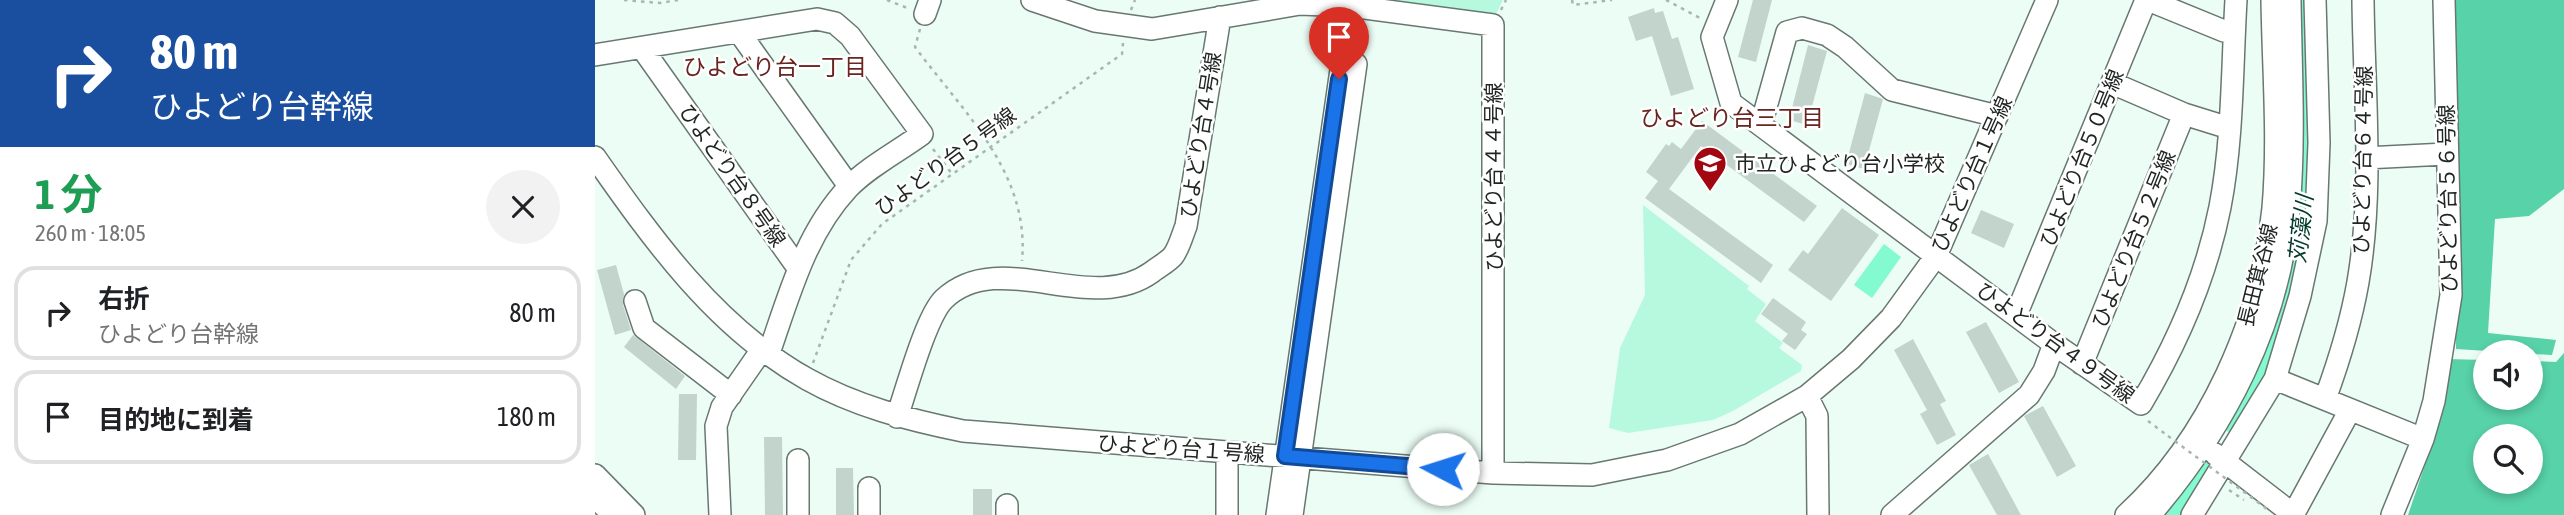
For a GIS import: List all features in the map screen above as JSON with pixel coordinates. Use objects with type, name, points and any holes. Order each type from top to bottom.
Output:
[{"type":"street","points":[[1032,0],[1095,21],[1152,29],[1300,4],[1357,4],[1292,457],[1277,515]]},
{"type":"street","name":"ひよどり台４９号線","points":[[1727,0],[1712,37],[1731,103],[2054,344],[2141,404],[2182,332],[2220,207],[2229,128],[2236,0]]},
{"type":"street","name":"ひよどり台１号線","points":[[595,157],[634,213],[699,294],[766,351],[807,379],[897,418],[963,431],[1493,473],[1592,475],[1667,460],[1740,434],[1807,396],[1891,318],[1936,256],[2047,0]]},
{"type":"street","points":[[2147,0],[2224,31],[2234,32]]},
{"type":"street","name":"ひよどり台５０号線","points":[[2016,315],[2147,0]]},
{"type":"street","name":"長田箕谷線","points":[[2126,515],[2199,439],[2251,313],[2273,209],[2275,154],[2272,0]]},
{"type":"street","name":"長田箕谷線","points":[[2150,515],[2248,364],[2265,321],[2281,261],[2289,209],[2290,0]]},
{"type":"street","points":[[2192,515],[2226,464],[2275,379],[2300,296],[2316,221],[2319,143],[2315,0]]},
{"type":"street","name":"ひよどり台６４号線","points":[[2325,399],[2341,354],[2358,281],[2365,158],[2363,0]]},
{"type":"street","name":"ひよどり台５６号線","points":[[2392,515],[2423,439],[2434,401],[2451,295],[2444,0]]},
{"type":"street","name":"ひよどり台４４号線","points":[[1357,4],[1493,25],[1493,473]]},
{"type":"street","name":"ひよどり台４号線","points":[[897,418],[930,325],[942,300],[965,283],[994,278],[1111,290],[1143,279],[1172,257],[1186,226],[1220,17]]},
{"type":"street","points":[[595,55],[817,19],[835,23],[850,36],[922,134],[849,186],[823,218],[799,268],[766,351],[722,407],[716,426],[720,515]]},
{"type":"street","points":[[1761,125],[1787,32],[1802,28],[1827,35],[1845,47],[1892,90],[1997,116]]},
{"type":"street","points":[[739,32],[849,186]]},
{"type":"street","name":"ひよどり台８号線","points":[[642,48],[799,268]]},
{"type":"street","points":[[2112,83],[2185,114],[2229,128]]},
{"type":"street","name":"ひよどり台５２号線","points":[[2082,364],[2185,114]]},
{"type":"street","points":[[2365,158],[2446,154]]},
{"type":"street","points":[[635,301],[644,328],[731,395]]},
{"type":"street","points":[[1892,515],[2029,395],[2044,371],[2054,344]]},
{"type":"street","points":[[2275,379],[2423,439]]},
{"type":"street","points":[[1807,396],[1817,416],[1818,515]]},
{"type":"street","points":[[2199,439],[2226,464],[2294,515],[2350,410]]},
{"type":"street","points":[[1227,452],[1227,515]]},
{"type":"street","points":[[1292,457],[1292,515]]},
{"type":"street","points":[[798,460],[798,515]]},
{"type":"street","points":[[595,475],[635,515]]},
{"type":"street","points":[[869,488],[869,515]]},
{"type":"street","points":[[595,497],[613,515]]},
{"type":"path","points":[[624,0],[660,3],[678,0]]},
{"type":"path","points":[[887,0],[927,7],[915,47],[1007,172],[1018,198],[1023,224],[1020,281]]},
{"type":"path","name":"ひよどり台５号線","points":[[807,379],[851,260],[882,224],[1122,54],[1126,26],[1135,0]]},
{"type":"path","points":[[1572,0],[1573,5],[1612,0]]},
{"type":"path","points":[[1666,0],[1703,19]]},
{"type":"path","points":[[922,134],[952,174]]},
{"type":"path","points":[[2141,404],[2141,416],[2267,509]]},
{"type":"shaded area","points":[[1384,0],[1503,0],[1494,18]]},
{"type":"shaded area","points":[[2454,0],[2564,0],[2564,189],[2529,216],[2495,219],[2488,333],[2556,340],[2552,355],[2543,354],[2543,340],[2473,340],[2473,350],[2456,349]]},
{"type":"shaded area","points":[[1643,205],[1749,286],[1747,289],[1766,304],[1755,321],[1783,343],[1779,348],[1802,365],[1801,371],[1713,420],[1628,433],[1609,428],[1620,348],[1645,295]]},
{"type":"shaded area","points":[[1884,244],[1901,257],[1872,298],[1854,285]]},
{"type":"shaded area","points":[[2564,353],[2564,515],[2408,515],[2442,415],[2447,359],[2473,360],[2473,410],[2543,410],[2543,361],[2556,362]]},
{"type":"building","points":[[1753,0],[1772,0],[1756,62],[1738,57]]},
{"type":"building","points":[[1654,8],[1655,13],[1663,11],[1672,39],[1678,37],[1694,89],[1671,96],[1652,36],[1636,41],[1628,17]]},
{"type":"building","points":[[1808,45],[1827,51],[1807,125],[1789,120]]},
{"type":"building","points":[[1865,93],[1883,99],[1864,169],[1846,164]]},
{"type":"building","points":[[1702,121],[1817,206],[1804,222],[1701,146],[1669,189],[1773,265],[1761,283],[1645,198],[1658,181],[1646,172],[1666,144],[1669,146],[1672,142],[1681,149]]},
{"type":"building","points":[[1842,208],[1879,235],[1831,301],[1788,270],[1803,250],[1808,254]]},
{"type":"building","points":[[1981,210],[2014,224],[2004,248],[1971,233]]},
{"type":"building","points":[[616,265],[624,294],[623,305],[631,330],[615,335],[597,270]]},
{"type":"building","points":[[1773,298],[1806,322],[1801,330],[1807,334],[1795,350],[1782,341],[1788,334],[1761,314]]},
{"type":"building","points":[[1986,322],[2019,382],[1999,393],[1966,332]]},
{"type":"building","points":[[633,335],[685,376],[676,389],[624,347]]},
{"type":"building","points":[[1913,339],[1946,401],[1940,404],[1956,435],[1937,445],[1920,414],[1927,410],[1894,350]]},
{"type":"building","points":[[679,394],[697,394],[696,460],[678,460]]},
{"type":"building","points":[[2043,406],[2076,466],[2057,477],[2024,416]]},
{"type":"building","points":[[764,437],[782,437],[783,515],[765,515]]},
{"type":"building","points":[[1988,454],[2021,515],[1997,515],[1969,465]]},
{"type":"building","points":[[836,468],[853,468],[854,515],[836,515]]},
{"type":"building","points":[[973,489],[992,489],[992,515],[973,515]]},
{"type":"waterway","name":"苅藻川","points":[[2237,424],[2250,403],[2296,280],[2309,156],[2305,4]]},
{"type":"waterway","name":"苅藻川","points":[[2178,515],[2206,473]]},
{"type":"place","name":"市立ひよどり台小学校","points":[[1710,193]]},
{"type":"district","name":"ひよどり台一丁目","points":[[775,67]]},
{"type":"district","name":"ひよどり台三丁目","points":[[1732,118]]},
{"type":"route","points":[[1339,79],[1285,456],[1443,469]]}]
